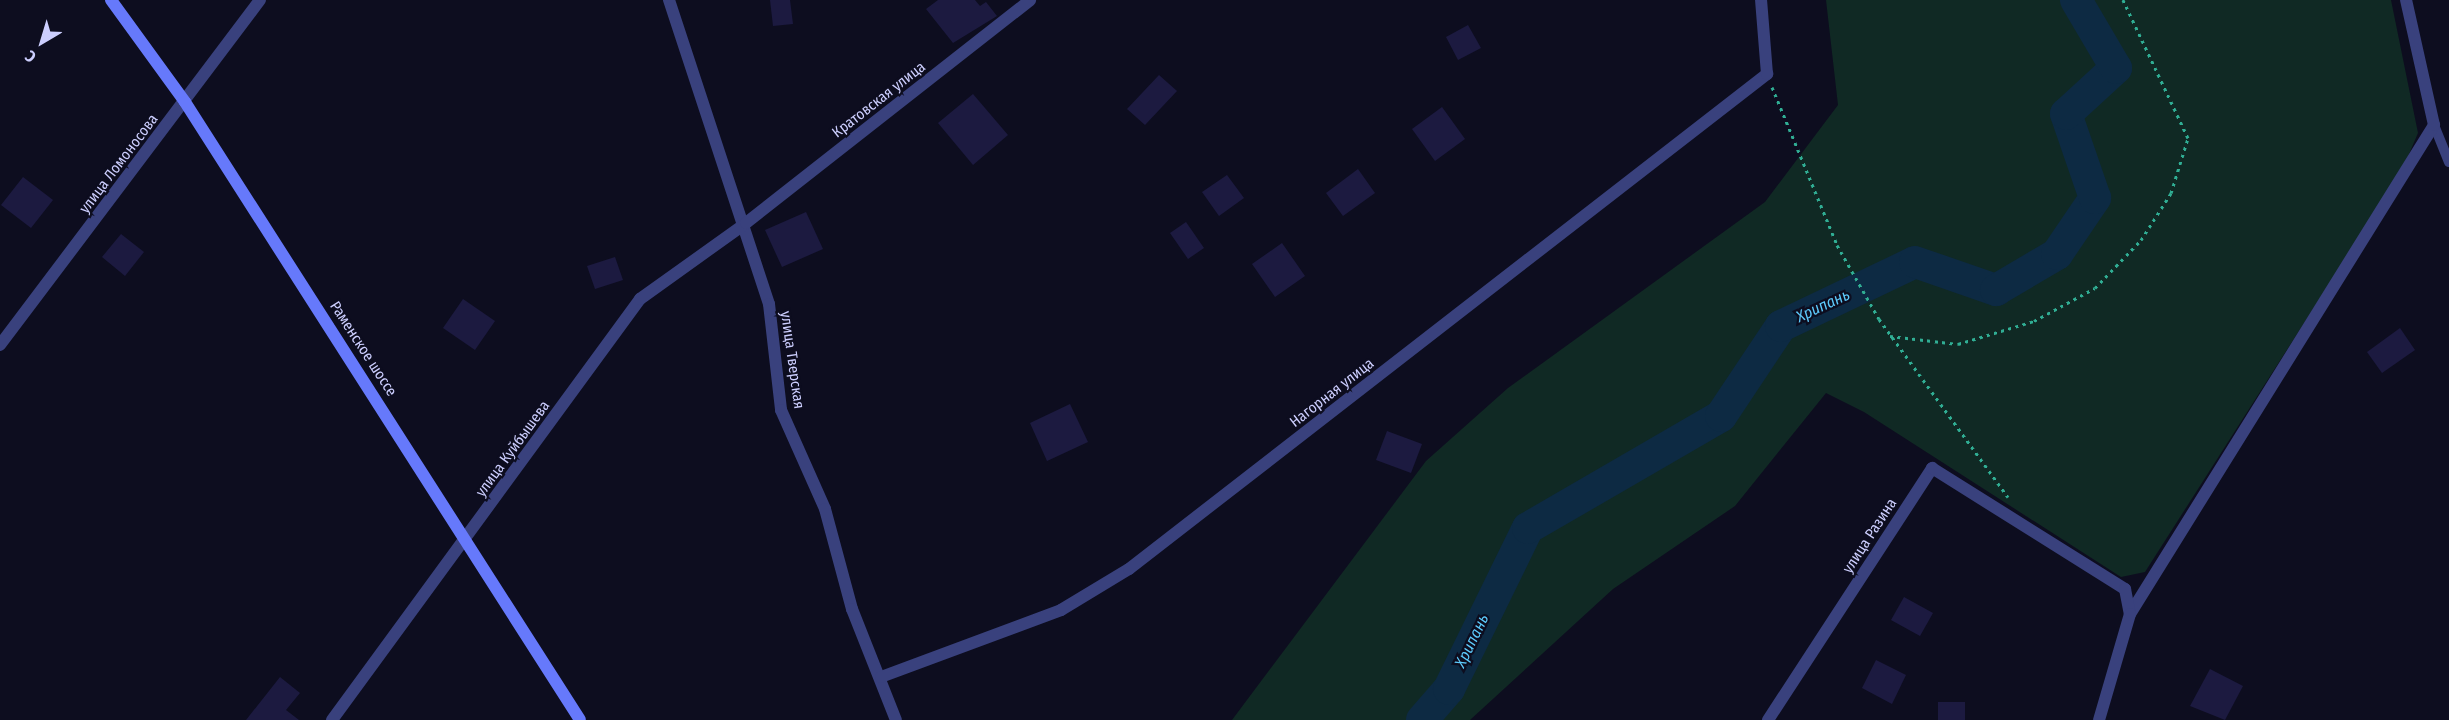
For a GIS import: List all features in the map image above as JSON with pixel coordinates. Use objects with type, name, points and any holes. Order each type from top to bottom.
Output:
[{"type":"main road","name":"Раменское шоссе","points":[[111,0],[185,102],[468,537],[580,720]]},
{"type":"street","name":"улица Ломоносова","points":[[0,345],[260,0]]},
{"type":"street","name":"улица Тверская","points":[[669,0],[746,224],[769,304],[781,410],[825,508],[852,609],[881,677],[896,720]]},
{"type":"street","name":"Кратовская улица","points":[[746,224],[1030,0]]},
{"type":"street","points":[[1761,0],[1767,74]]},
{"type":"street","points":[[2099,720],[2130,614],[2434,125],[2406,0]]},
{"type":"street","name":"Нагорная улица","points":[[881,677],[1061,610],[1129,569],[1767,74]]},
{"type":"street","name":"улица Куйбышева","points":[[332,720],[640,299],[746,224]]},
{"type":"street","name":"улица Разина","points":[[1768,720],[1932,468],[2125,589],[2130,614]]},
{"type":"lane","points":[[2434,125],[2449,162]]},
{"type":"path","points":[[1890,336],[1958,344],[2034,321],[2095,288],[2141,240],[2171,193],[2188,138],[2123,0]]},
{"type":"path","points":[[1767,74],[1837,245],[1890,336],[2012,502]]},
{"type":"green space","points":[[1826,0],[2391,0],[2418,133],[2403,168],[2145,572],[2121,577],[1864,412],[1826,393],[1735,506],[1613,589],[1470,720],[1232,720],[1426,461],[1508,388],[1765,202],[1838,105]]},
{"type":"building","points":[[770,0],[790,0],[793,24],[773,26]]},
{"type":"building","points":[[938,0],[975,0],[980,6],[986,2],[997,16],[953,43],[926,9]]},
{"type":"building","points":[[1468,25],[1481,48],[1458,60],[1446,37]]},
{"type":"building","points":[[1159,75],[1177,91],[1145,125],[1127,109]]},
{"type":"building","points":[[973,94],[1008,135],[973,165],[938,123]]},
{"type":"building","points":[[1442,107],[1465,139],[1435,161],[1412,129]]},
{"type":"building","points":[[1358,169],[1375,193],[1343,216],[1326,193]]},
{"type":"building","points":[[1227,175],[1244,198],[1219,216],[1202,192]]},
{"type":"building","points":[[23,177],[53,200],[31,228],[1,205]]},
{"type":"building","points":[[806,212],[823,249],[782,267],[765,230]]},
{"type":"building","points":[[1186,222],[1204,248],[1188,259],[1170,233]]},
{"type":"building","points":[[121,234],[144,252],[125,276],[102,257]]},
{"type":"building","points":[[1282,243],[1305,276],[1275,297],[1252,264]]},
{"type":"building","points":[[615,257],[623,280],[595,289],[587,266]]},
{"type":"building","points":[[463,299],[495,321],[475,350],[443,328]]},
{"type":"building","points":[[2400,328],[2415,350],[2382,373],[2367,352]]},
{"type":"building","points":[[1070,404],[1088,442],[1047,461],[1030,423]]},
{"type":"building","points":[[1387,431],[1422,444],[1411,473],[1376,460]]},
{"type":"building","points":[[1904,597],[1933,613],[1920,636],[1891,620]]},
{"type":"building","points":[[1876,660],[1906,675],[1892,704],[1862,688]]},
{"type":"building","points":[[2210,669],[2243,686],[2225,720],[2190,706]]},
{"type":"building","points":[[280,677],[300,693],[286,710],[299,720],[246,720]]},
{"type":"building","points":[[1938,702],[1965,702],[1965,720],[1938,720]]},
{"type":"waterway","name":"Хрипань","points":[[1422,720],[1449,689],[1528,528],[1721,416],[1781,326],[1915,262],[1996,290],[2057,254],[2095,198],[2066,114],[2116,68],[2076,0]]}]
